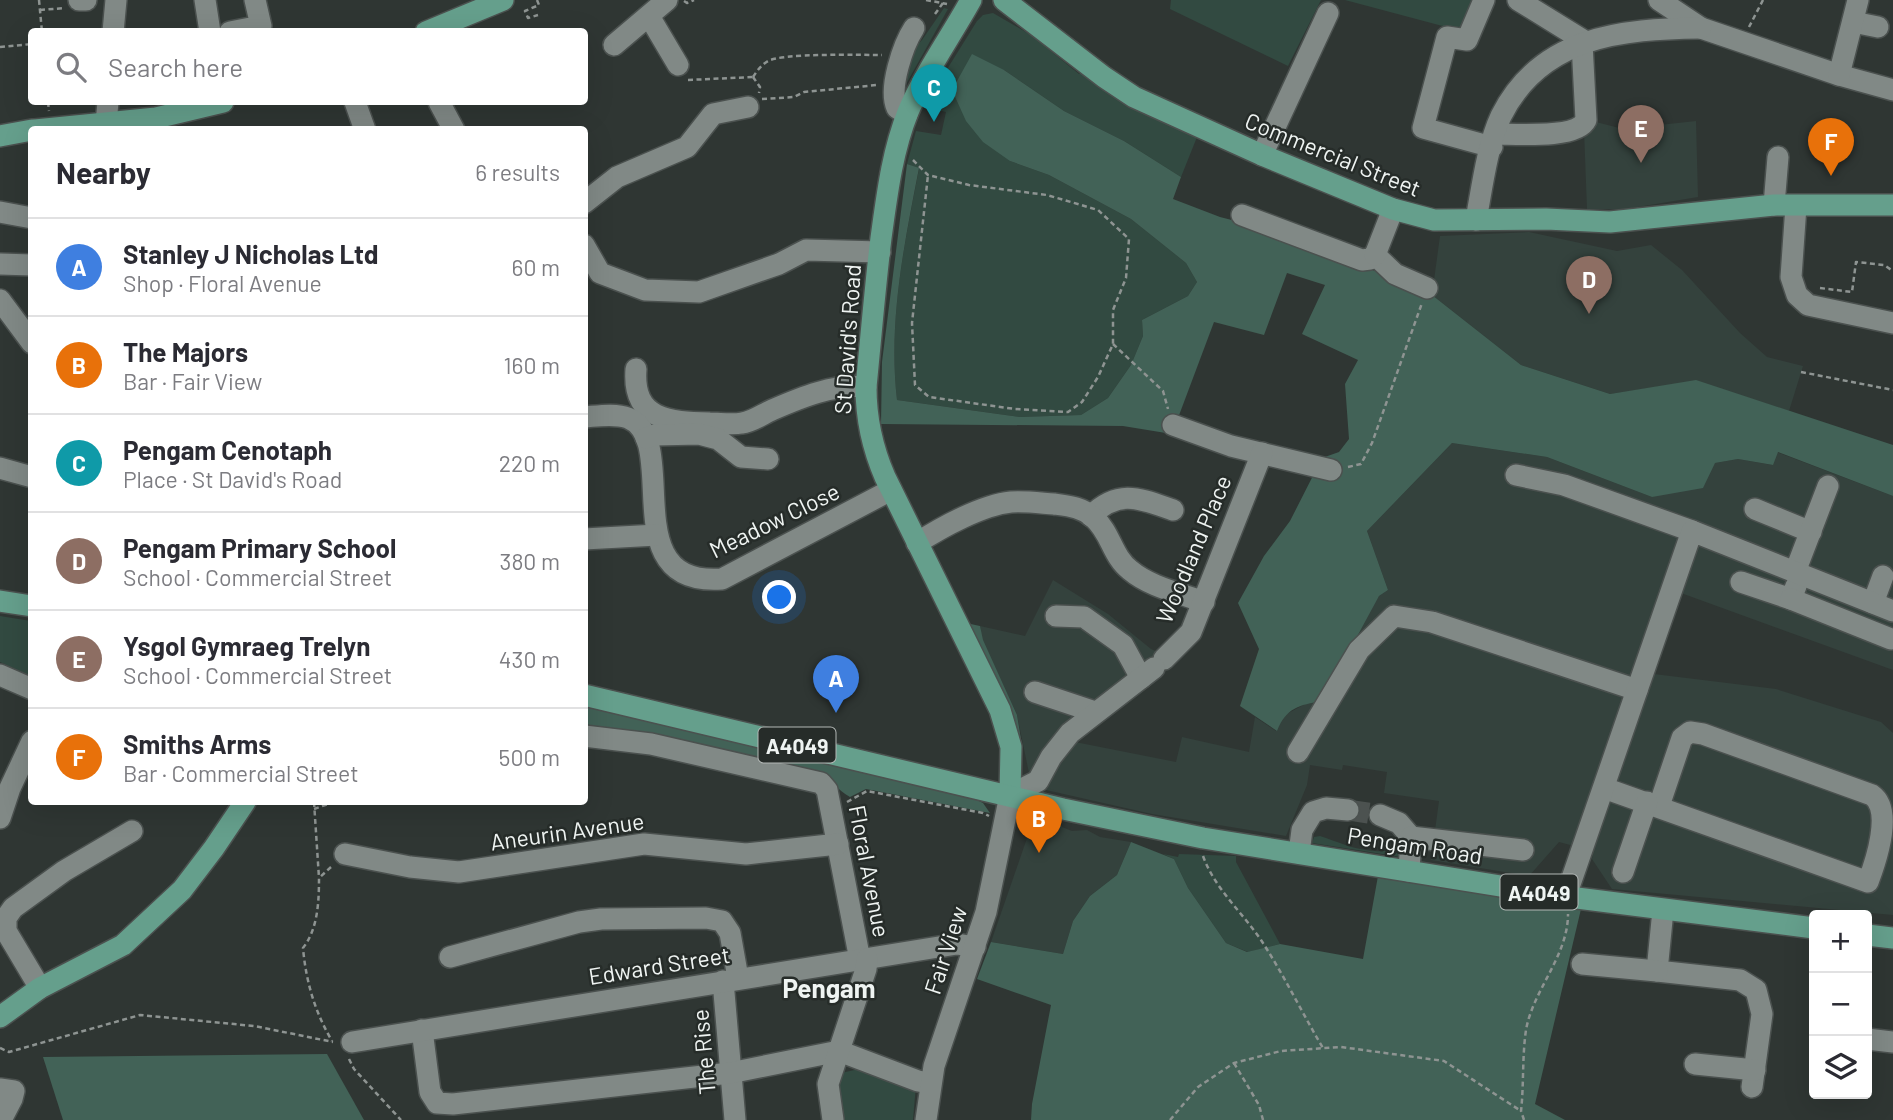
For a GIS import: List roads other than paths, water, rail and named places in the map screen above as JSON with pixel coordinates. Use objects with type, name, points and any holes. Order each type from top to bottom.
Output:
[{"type":"main road","points":[[436,28],[503,0]]},
{"type":"main road","name":"Commercial Street","points":[[1004,0],[1104,78],[1134,97],[1262,155],[1393,209],[1434,220],[1546,219],[1610,222],[1774,205],[1893,205]]},
{"type":"main road","name":"St David's Road","points":[[962,2],[907,114],[888,185],[866,387],[868,426],[874,451],[891,490],[1000,710],[1011,747],[1010,795]]},
{"type":"main road","points":[[75,126],[156,118],[209,105]]},
{"type":"main road","points":[[0,136],[28,131]]},
{"type":"main road","points":[[0,601],[28,605]]},
{"type":"main road","name":"A4049","points":[[588,696],[1010,795]]},
{"type":"main road","name":"Pengam Road","points":[[1010,795],[1063,809],[1203,838],[1569,897],[1809,927]]},
{"type":"main road","points":[[0,1017],[40,988],[123,945],[183,890],[243,805]]},
{"type":"main road","points":[[1872,936],[1893,938]]},
{"type":"street","points":[[79,0],[86,0]]},
{"type":"street","points":[[113,28],[116,0]]},
{"type":"street","points":[[205,0],[209,28]]},
{"type":"street","points":[[251,28],[261,26],[255,0]]},
{"type":"street","points":[[614,45],[667,0]]},
{"type":"street","points":[[1484,0],[1468,40],[1447,37],[1423,128],[1494,141],[1576,131],[1583,127],[1586,120],[1584,43]]},
{"type":"street","points":[[1518,0],[1584,43]]},
{"type":"street","points":[[1659,0],[1701,28],[1839,75],[1893,90]]},
{"type":"street","points":[[1839,75],[1858,0]]},
{"type":"street","points":[[1262,155],[1328,13]]},
{"type":"street","points":[[649,16],[678,65]]},
{"type":"street","points":[[1853,22],[1878,27]]},
{"type":"street","points":[[907,114],[897,108],[894,96],[904,44],[914,28]]},
{"type":"street","points":[[1476,220],[1485,169],[1501,117],[1518,90],[1540,68],[1563,51],[1584,43],[1650,29],[1701,28]]},
{"type":"street","points":[[106,123],[108,105]]},
{"type":"street","points":[[356,105],[364,126]]},
{"type":"street","points":[[446,105],[453,126]]},
{"type":"street","points":[[588,200],[617,177],[687,147],[713,114],[748,107]]},
{"type":"street","points":[[1774,205],[1778,157]]},
{"type":"street","points":[[1796,206],[1791,277],[1797,295],[1808,305],[1893,323]]},
{"type":"street","points":[[1242,215],[1362,260],[1375,255],[1393,209]]},
{"type":"street","points":[[0,212],[28,217]]},
{"type":"street","points":[[588,253],[600,273],[646,290],[699,292],[779,264],[806,250],[880,252]]},
{"type":"street","points":[[1375,255],[1395,274],[1427,288]]},
{"type":"street","points":[[0,264],[28,265]]},
{"type":"street","points":[[0,300],[28,338]]},
{"type":"street","points":[[636,369],[635,384],[641,403],[663,417],[687,422],[743,423],[801,397],[846,386],[866,387]]},
{"type":"street","points":[[588,417],[628,418],[635,422],[646,438],[655,435],[699,435],[718,439],[741,457],[768,459]]},
{"type":"street","name":"Woodland Place","points":[[1174,425],[1231,446],[1331,470]]},
{"type":"street","name":"Meadow Close","points":[[646,438],[657,535],[665,554],[679,570],[699,578],[722,579],[891,490]]},
{"type":"street","name":"Woodland Place","points":[[1010,795],[1038,782],[1051,757],[1070,733],[1153,668],[1191,632],[1262,453]]},
{"type":"street","points":[[0,468],[28,476]]},
{"type":"street","points":[[1516,475],[1564,485],[1692,531],[1878,605]]},
{"type":"street","points":[[1791,599],[1828,486]]},
{"type":"street","points":[[1091,516],[1100,507],[1129,497],[1140,498],[1173,510]]},
{"type":"street","points":[[917,542],[981,509],[1011,502],[1068,506],[1082,509],[1091,516],[1106,532],[1117,558],[1129,570],[1142,579],[1204,602]]},
{"type":"street","points":[[1755,509],[1811,532]]},
{"type":"street","points":[[1569,897],[1569,887],[1692,531]]},
{"type":"street","points":[[588,539],[657,535]]},
{"type":"street","points":[[1857,625],[1878,605],[1883,576]]},
{"type":"street","points":[[1741,582],[1891,639]]},
{"type":"street","points":[[1056,616],[1084,617],[1153,668]]},
{"type":"street","points":[[1298,752],[1359,650],[1394,616],[1432,622],[1637,690]]},
{"type":"street","points":[[0,675],[28,687]]},
{"type":"street","points":[[1035,692],[1095,712]]},
{"type":"street","points":[[1604,788],[1653,804],[1868,882],[1877,859],[1883,827],[1882,806],[1879,799],[1872,795],[1703,734],[1690,732],[1682,738],[1653,804],[1623,872]]},
{"type":"street","name":"Floral Avenue","points":[[588,736],[651,744],[821,783],[827,790],[864,959]]},
{"type":"street","points":[[0,818],[21,786],[28,757]]},
{"type":"street","name":"Fair View","points":[[926,1120],[934,1066],[975,947],[993,880],[1010,795]]},
{"type":"street","points":[[1298,853],[1302,830],[1313,812],[1326,808],[1348,810]]},
{"type":"street","points":[[1380,816],[1399,823],[1411,837],[1523,850]]},
{"type":"street","points":[[40,988],[6,931],[6,918],[13,908],[64,871],[132,831]]},
{"type":"street","points":[[1409,871],[1411,837]]},
{"type":"street","name":"Aneurin Avenue","points":[[345,854],[410,867],[459,872],[644,844],[746,855],[838,844]]},
{"type":"street","points":[[1657,971],[1663,910]]},
{"type":"street","name":"The Rise","points":[[450,957],[590,921],[706,918],[722,921],[730,933],[730,1073],[735,1120]]},
{"type":"street","name":"Edward Street","points":[[342,1043],[957,944],[975,947]]},
{"type":"street","points":[[833,1120],[828,1084],[866,969],[864,959]]},
{"type":"street","points":[[1582,964],[1740,980],[1756,990],[1762,1013],[1753,1079],[1695,1065]]},
{"type":"street","points":[[422,1030],[430,1093],[437,1103],[453,1104],[730,1073],[839,1051],[930,1083]]},
{"type":"street","points":[[1872,1040],[1893,1042]]},
{"type":"street","points":[[0,1089],[14,1091],[1,1120]]},
{"type":"tunnel","points":[[1348,810],[1380,815]]},
{"type":"place","name":"Pengam Cenotaph","points":[[934,122]]},
{"type":"place","name":"Ysgol Gymraeg Trelyn","points":[[1641,163]]},
{"type":"place","name":"Smiths Arms","points":[[1831,176]]},
{"type":"place","name":"Pengam Primary School","points":[[1589,314]]},
{"type":"place","name":"Stanley J Nicholas Ltd","points":[[836,713]]},
{"type":"place","name":"The Majors","points":[[1039,853]]},
{"type":"district","name":"Pengam","points":[[829,987]]}]
